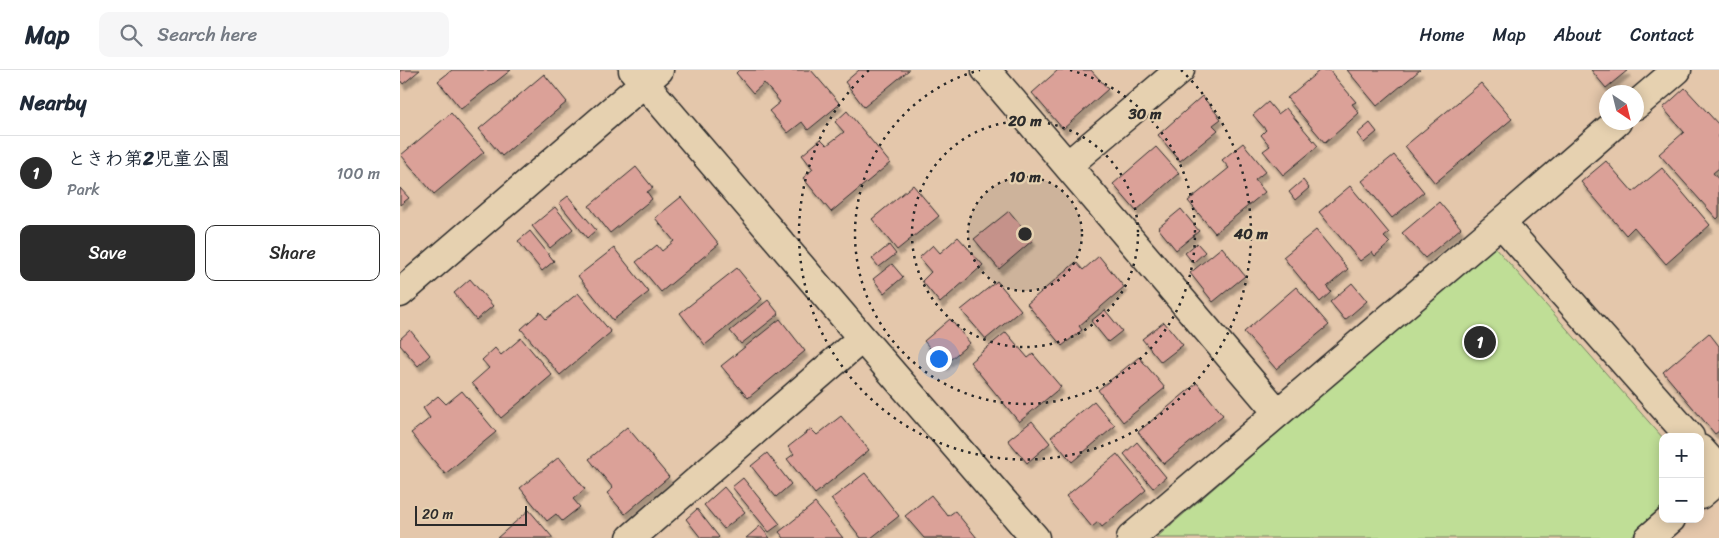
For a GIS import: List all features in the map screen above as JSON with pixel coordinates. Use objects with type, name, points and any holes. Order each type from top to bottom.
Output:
[{"type":"street","points":[[986,70],[1278,413]]},
{"type":"street","points":[[1068,165],[1180,70]]},
{"type":"street","points":[[1644,98],[1677,70]]},
{"type":"street","points":[[400,293],[646,74],[862,338],[1036,538]]},
{"type":"street","points":[[1131,538],[1501,223],[1607,130]]},
{"type":"street","points":[[1501,223],[1686,433]]},
{"type":"street","points":[[631,538],[862,338]]},
{"type":"street","points":[[1704,453],[1719,470]]},
{"type":"street","points":[[1704,492],[1719,479]]},
{"type":"street","points":[[1649,538],[1666,523]]},
{"type":"green space","points":[[1494,246],[1659,433],[1659,513],[1629,538],[1156,538]]},
{"type":"building","points":[[400,70],[420,70],[403,84],[400,80]]},
{"type":"building","points":[[452,70],[511,70],[461,109],[438,81]]},
{"type":"building","points":[[739,70],[811,70],[840,104],[808,130],[802,122],[788,133],[769,111],[780,102],[764,83],[753,93],[736,73]]},
{"type":"building","points":[[859,70],[909,70],[864,107],[845,82]]},
{"type":"building","points":[[1058,70],[1091,70],[1108,89],[1063,129],[1032,93]]},
{"type":"building","points":[[1320,70],[1329,70],[1356,102],[1352,104],[1359,113],[1325,143],[1287,98]]},
{"type":"building","points":[[1347,70],[1420,70],[1377,106]]},
{"type":"building","points":[[1591,70],[1628,70],[1610,85],[1604,85]]},
{"type":"building","points":[[544,74],[567,102],[502,156],[479,129]]},
{"type":"building","points":[[1481,83],[1512,119],[1435,183],[1405,146]]},
{"type":"building","points":[[1685,88],[1719,125],[1719,168],[1713,173],[1719,180],[1719,217],[1717,219],[1659,154],[1684,132],[1663,108]]},
{"type":"building","points":[[1202,96],[1221,119],[1213,125],[1218,130],[1180,161],[1158,135]]},
{"type":"building","points":[[1268,102],[1278,114],[1286,108],[1318,146],[1283,175],[1263,151],[1270,146],[1261,135],[1266,130],[1253,115]]},
{"type":"building","points":[[847,111],[890,163],[831,212],[803,178],[813,169],[802,155],[821,139],[827,145],[844,132],[835,122]]},
{"type":"building","points":[[451,113],[484,152],[434,194],[401,155]]},
{"type":"building","points":[[1370,123],[1377,132],[1364,143],[1357,134]]},
{"type":"building","points":[[1243,143],[1266,171],[1255,180],[1265,192],[1215,233],[1188,201],[1229,168],[1222,160]]},
{"type":"building","points":[[1156,147],[1179,173],[1136,211],[1113,184]]},
{"type":"building","points":[[1394,155],[1424,192],[1392,218],[1362,181]]},
{"type":"building","points":[[1606,161],[1633,192],[1662,168],[1710,225],[1666,264],[1634,227],[1626,235],[1581,182]]},
{"type":"building","points":[[636,167],[653,188],[647,192],[652,199],[610,233],[589,206]]},
{"type":"building","points":[[1303,180],[1309,188],[1295,200],[1289,192]]},
{"type":"building","points":[[913,185],[939,216],[897,250],[872,219]]},
{"type":"building","points":[[1350,186],[1389,233],[1384,237],[1390,243],[1375,256],[1372,252],[1360,261],[1319,212]]},
{"type":"building","points":[[400,188],[409,198],[400,205]]},
{"type":"building","points":[[568,196],[596,230],[587,238],[559,203]]},
{"type":"building","points":[[681,197],[719,244],[661,292],[636,262],[657,245],[662,251],[674,241],[655,218]]},
{"type":"building","points":[[1439,202],[1461,228],[1425,258],[1402,233]]},
{"type":"building","points":[[555,207],[573,229],[550,248],[532,226]]},
{"type":"building","points":[[1181,209],[1199,231],[1176,250],[1158,228]]},
{"type":"building","points":[[1009,211],[1033,240],[999,269],[974,239]]},
{"type":"building","points":[[1316,230],[1348,269],[1327,287],[1331,292],[1320,302],[1283,257]]},
{"type":"building","points":[[530,231],[554,261],[542,271],[518,241]]},
{"type":"building","points":[[958,237],[983,265],[940,303],[922,281],[931,272],[919,258],[933,245],[940,253]]},
{"type":"building","points":[[1197,243],[1205,252],[1193,263],[1185,253]]},
{"type":"building","points":[[889,245],[896,254],[879,267],[872,259]]},
{"type":"building","points":[[1222,247],[1245,276],[1213,302],[1190,273]]},
{"type":"building","points":[[614,248],[649,292],[613,320],[578,276]]},
{"type":"building","points":[[1099,256],[1124,287],[1079,326],[1082,330],[1062,346],[1027,304],[1076,262],[1083,270]]},
{"type":"building","points":[[892,264],[903,277],[884,293],[873,279]]},
{"type":"building","points":[[737,268],[762,299],[705,345],[680,313]]},
{"type":"building","points":[[470,279],[493,306],[476,320],[454,293]]},
{"type":"building","points":[[997,281],[1021,310],[986,339],[961,310]]},
{"type":"building","points":[[1352,283],[1367,301],[1345,320],[1330,302]]},
{"type":"building","points":[[1296,287],[1329,325],[1276,369],[1244,332]]},
{"type":"building","points":[[578,293],[611,332],[560,375],[521,329],[540,312],[546,319]]},
{"type":"building","points":[[768,300],[779,314],[741,344],[730,331]]},
{"type":"building","points":[[1105,310],[1122,331],[1108,342],[1091,321]]},
{"type":"building","points":[[780,319],[805,351],[748,398],[721,366]]},
{"type":"building","points":[[950,319],[970,343],[944,365],[924,341]]},
{"type":"building","points":[[1164,322],[1183,345],[1161,362],[1142,339]]},
{"type":"building","points":[[410,330],[430,355],[418,366],[400,345],[400,339]]},
{"type":"building","points":[[1006,332],[1028,358],[1033,354],[1061,387],[1019,422],[970,362]]},
{"type":"building","points":[[1709,333],[1719,346],[1719,431],[1715,434],[1663,372]]},
{"type":"building","points":[[521,338],[552,375],[501,418],[472,383],[489,368],[482,360],[495,348],[501,355]]},
{"type":"building","points":[[1139,357],[1165,388],[1123,422],[1098,390]]},
{"type":"building","points":[[1197,383],[1223,415],[1164,464],[1138,432]]},
{"type":"building","points":[[462,391],[496,432],[445,474],[411,433],[430,418],[423,408],[438,396],[446,404]]},
{"type":"building","points":[[1094,401],[1115,426],[1072,462],[1051,437]]},
{"type":"building","points":[[841,416],[869,450],[815,494],[787,459],[794,454],[788,447],[811,429],[817,435]]},
{"type":"building","points":[[1032,421],[1050,443],[1027,463],[1008,440]]},
{"type":"building","points":[[627,427],[669,477],[625,514],[607,493],[613,488],[589,459]]},
{"type":"building","points":[[1137,442],[1166,477],[1153,488],[1124,454]]},
{"type":"building","points":[[767,453],[791,484],[776,497],[751,466]]},
{"type":"building","points":[[1117,454],[1146,490],[1102,527],[1098,522],[1092,527],[1066,496]]},
{"type":"building","points":[[559,457],[585,489],[573,499],[580,507],[562,521],[556,514],[547,521],[520,488]]},
{"type":"building","points":[[865,473],[899,516],[871,538],[861,538],[831,499]]},
{"type":"building","points":[[743,478],[780,524],[769,532],[732,487]]},
{"type":"building","points":[[724,487],[745,512],[724,529],[704,505]]},
{"type":"building","points":[[931,495],[948,516],[955,511],[977,538],[924,538],[905,516]]},
{"type":"building","points":[[815,503],[843,538],[784,538],[779,532]]},
{"type":"building","points":[[697,509],[718,538],[701,538],[686,519]]},
{"type":"building","points":[[529,510],[553,538],[497,538]]},
{"type":"building","points":[[760,526],[770,538],[746,538]]},
{"type":"place","name":"ときわ第2児童公園","points":[[1480,342]]}]
